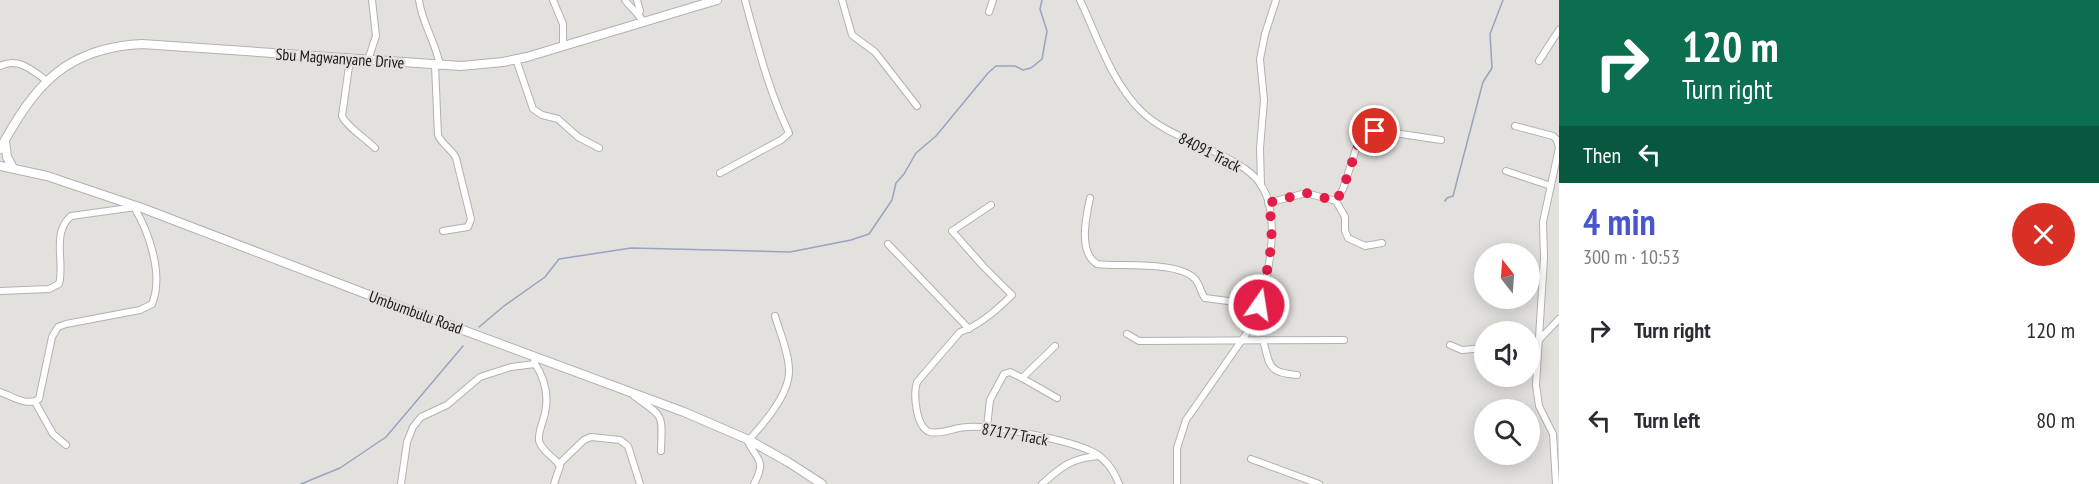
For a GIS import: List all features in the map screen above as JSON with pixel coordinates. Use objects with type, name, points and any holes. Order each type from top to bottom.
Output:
[{"type":"main road","name":"Sbu Magwanyane Drive","points":[[2,138],[47,81],[75,60],[101,49],[120,45],[142,44],[437,65],[482,64],[516,59],[563,46],[640,19],[717,0]]},
{"type":"main road","points":[[0,149],[2,138]]},
{"type":"main road","points":[[2,138],[13,168]]},
{"type":"main road","name":"Umbumbulu Road","points":[[0,166],[47,176],[137,207],[713,423],[788,462],[822,484]]},
{"type":"street","points":[[368,60],[376,36],[372,0]]},
{"type":"street","points":[[419,0],[422,16],[437,50],[438,135],[456,158],[471,219],[468,227],[443,231]]},
{"type":"street","points":[[554,0],[563,24],[563,46]]},
{"type":"street","points":[[625,0],[640,19]]},
{"type":"street","points":[[637,0],[640,19]]},
{"type":"street","points":[[720,173],[789,133],[762,67],[745,0]]},
{"type":"street","points":[[842,0],[852,35],[875,52],[917,106]]},
{"type":"street","points":[[989,12],[993,0]]},
{"type":"street","name":"84091 Track","points":[[1080,0],[1116,79],[1141,110],[1169,131],[1245,169],[1261,185],[1268,203],[1272,230],[1271,248],[1259,305],[1251,327],[1183,426],[1176,448],[1177,484]]},
{"type":"street","points":[[1261,185],[1260,148],[1264,100],[1260,60],[1265,34],[1276,0]]},
{"type":"street","points":[[1539,61],[1559,30]]},
{"type":"street","points":[[350,59],[342,116],[346,124],[375,148]]},
{"type":"street","points":[[516,59],[533,109],[542,115],[558,119],[578,137],[599,148]]},
{"type":"street","points":[[0,66],[18,62],[47,81]]},
{"type":"street","points":[[1515,126],[1556,138],[1559,148],[1543,222],[1544,258],[1540,339]]},
{"type":"street","points":[[1336,201],[1343,189],[1360,139],[1366,133],[1381,131],[1441,140]]},
{"type":"street","points":[[1506,171],[1551,186]]},
{"type":"street","points":[[1268,203],[1306,193],[1336,201],[1345,217],[1345,231],[1348,238],[1365,246],[1382,243]]},
{"type":"street","points":[[1090,198],[1086,226],[1087,251],[1089,257],[1097,264],[1152,266],[1187,273],[1198,281],[1205,298],[1259,305]]},
{"type":"street","points":[[888,244],[969,329],[1012,295],[952,231],[991,205]]},
{"type":"street","points":[[0,291],[43,290],[57,285],[61,279],[61,238],[64,224],[71,216],[137,207],[153,255],[156,286],[152,304],[140,310],[58,327],[52,337],[40,398],[33,402]]},
{"type":"street","points":[[754,484],[760,473],[761,463],[748,440],[767,419],[785,388],[789,373],[788,360],[775,316]]},
{"type":"street","points":[[1540,339],[1559,319]]},
{"type":"street","name":"87177 Track","points":[[969,329],[955,336],[917,382],[914,390],[915,401],[923,426],[927,431],[933,433],[966,427],[987,428],[1074,446],[1102,458]]},
{"type":"street","points":[[1127,334],[1139,341],[1344,340]]},
{"type":"street","points":[[1263,340],[1273,369],[1278,373],[1297,375]]},
{"type":"street","points":[[1450,345],[1474,349]]},
{"type":"street","points":[[1022,378],[1055,346]]},
{"type":"street","points":[[529,354],[545,387],[547,399],[539,441],[544,451],[559,464]]},
{"type":"street","points":[[401,484],[407,442],[413,427],[421,417],[447,405],[480,377],[511,367],[535,364]]},
{"type":"street","points":[[987,428],[990,400],[1002,376],[1009,372],[1057,398]]},
{"type":"street","points":[[1537,387],[1537,399],[1553,434],[1556,484]]},
{"type":"street","points":[[627,390],[659,414],[662,424],[661,451]]},
{"type":"street","points":[[0,392],[33,402],[50,430],[66,445]]},
{"type":"street","points":[[554,484],[559,464],[591,437],[626,442],[640,484]]},
{"type":"street","points":[[1042,484],[1071,461],[1084,457],[1102,458],[1119,484]]},
{"type":"street","points":[[1251,459],[1319,484]]},
{"type":"waterway","points":[[479,327],[545,277],[559,259],[631,248],[790,252],[851,240],[869,234],[892,200],[896,183],[916,153],[936,136],[988,73],[996,66],[1015,66],[1023,70],[1031,68],[1042,59],[1047,31],[1040,9],[1042,0]]},
{"type":"waterway","points":[[1445,201],[1453,196],[1483,82],[1492,68],[1490,34],[1503,0]]},
{"type":"waterway","points":[[301,484],[340,468],[386,437],[463,346]]},
{"type":"route","points":[[1259,305],[1271,248],[1272,230],[1268,203],[1306,193],[1336,201],[1343,189],[1360,139],[1366,133],[1375,131]]}]
